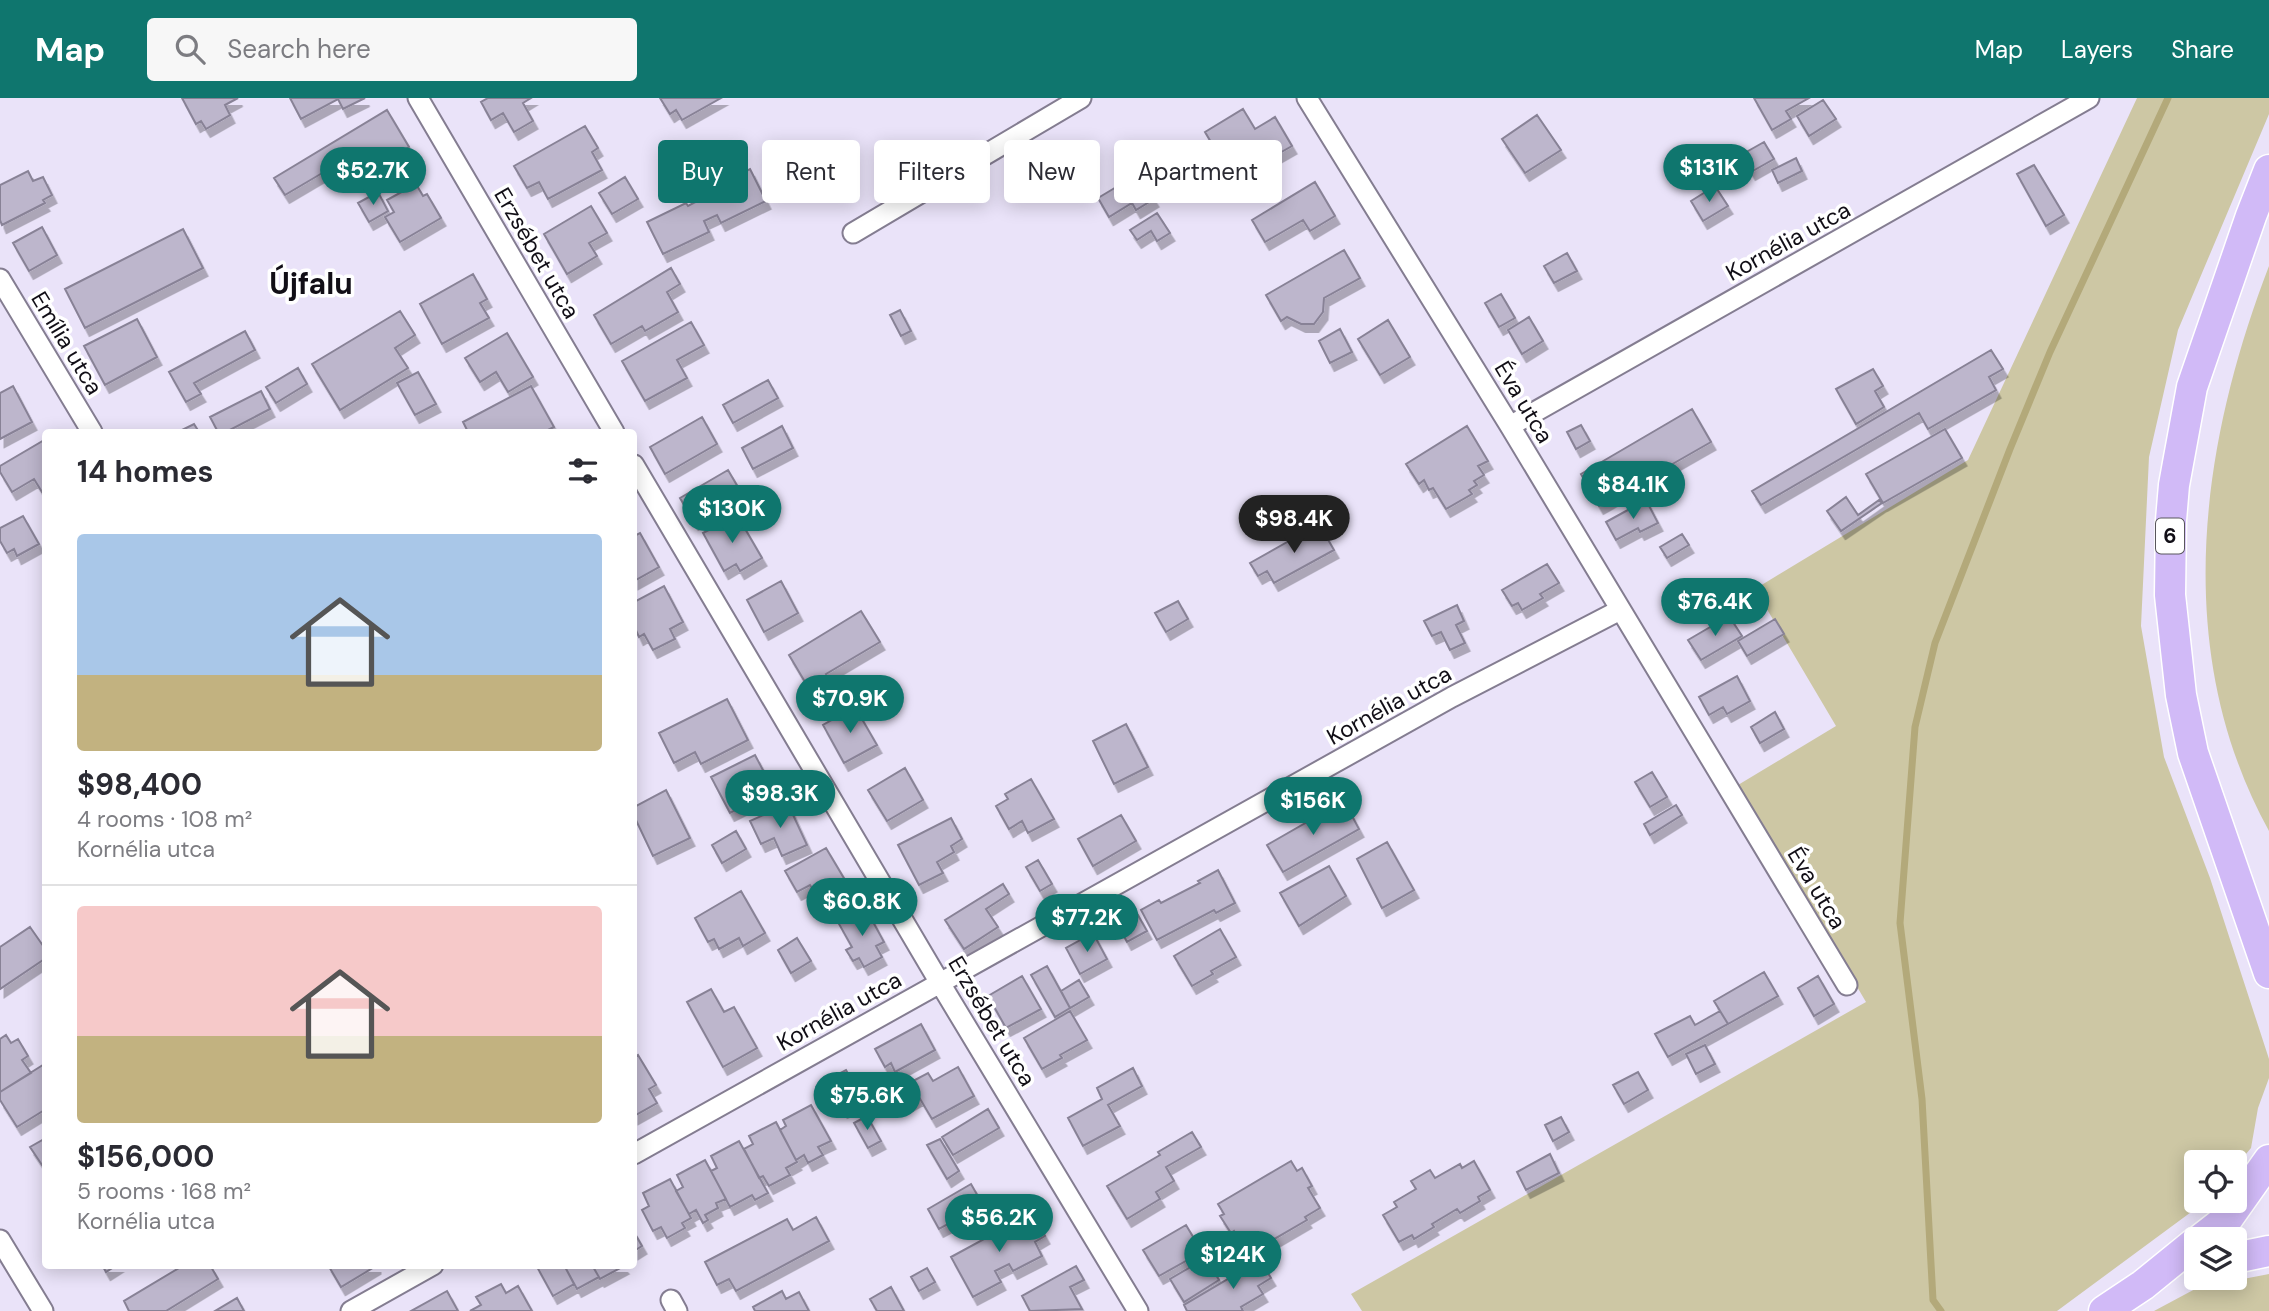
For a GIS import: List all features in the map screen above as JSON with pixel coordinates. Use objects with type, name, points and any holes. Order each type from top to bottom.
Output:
[{"type":"main road","name":"6","points":[[2269,170],[2250,216],[2192,387],[2174,485],[2170,595],[2181,695],[2193,753],[2269,973]]},
{"type":"main road","name":"6","points":[[2231,860],[2269,916]]},
{"type":"main road","points":[[2216,1227],[2228,1218],[2269,1160]]},
{"type":"main road","points":[[2247,1256],[2269,1251]]},
{"type":"main road","points":[[2104,1311],[2143,1285],[2184,1252]]},
{"type":"main road","points":[[2143,1285],[2184,1273]]},
{"type":"street","name":"Erzsébet utca","points":[[418,98],[612,429]]},
{"type":"street","points":[[853,233],[1081,98]]},
{"type":"street","name":"Éva utca","points":[[1307,98],[1510,426],[1847,985]]},
{"type":"street","name":"Kornélia utca","points":[[1510,426],[2090,98]]},
{"type":"street","name":"Emília utca","points":[[0,279],[90,429]]},
{"type":"street","name":"Erzsébet utca","points":[[637,470],[940,983],[1138,1311]]},
{"type":"street","name":"Kornélia utca","points":[[637,1152],[1452,697],[1620,610]]},
{"type":"street","points":[[0,1240],[43,1311]]},
{"type":"street","points":[[351,1311],[426,1269]]},
{"type":"shaded area","points":[[2137,98],[2269,98],[2269,114],[2178,330],[2149,457],[2141,626],[2164,757],[2210,878],[2269,1059],[2269,1078],[2258,1108],[2251,1148],[2247,1153],[2247,1150],[2184,1150],[2184,1213],[2190,1213],[2057,1311],[1362,1311],[1351,1294],[1866,1002],[1738,785],[1836,726],[1755,589],[1968,460]]},
{"type":"shaded area","points":[[2269,266],[2269,831],[2238,763],[2218,693],[2207,622],[2206,550],[2212,478],[2226,406],[2245,335]]},
{"type":"shaded area","points":[[2269,1274],[2269,1311],[2154,1311],[2193,1290],[2247,1290],[2247,1278]]},
{"type":"building","points":[[182,98],[238,98],[225,105],[230,115],[206,129],[201,121],[196,124]]},
{"type":"building","points":[[290,98],[365,98],[343,109],[338,99],[301,119]]},
{"type":"building","points":[[488,98],[531,98],[523,103],[533,121],[514,132],[503,113],[491,120],[481,102]]},
{"type":"building","points":[[660,98],[721,98],[682,120],[676,110],[670,114]]},
{"type":"building","points":[[1754,98],[1809,98],[1786,111],[1791,119],[1772,130]]},
{"type":"building","points":[[1823,100],[1836,119],[1809,136],[1797,116]]},
{"type":"building","points":[[1243,109],[1255,129],[1275,117],[1292,146],[1282,152],[1282,140],[1210,140],[1205,132]]},
{"type":"building","points":[[387,110],[409,147],[357,178],[346,159],[285,195],[274,178]]},
{"type":"building","points":[[1537,115],[1561,150],[1525,173],[1502,139]]},
{"type":"building","points":[[585,126],[598,148],[592,152],[602,170],[548,199],[539,182],[527,188],[514,166]]},
{"type":"building","points":[[1764,142],[1774,159],[1751,172],[1741,155]]},
{"type":"building","points":[[1796,158],[1802,171],[1778,183],[1772,170]]},
{"type":"building","points":[[2034,165],[2064,215],[2046,226],[2017,174]]},
{"type":"building","points":[[750,169],[762,193],[762,203],[721,223],[717,215],[704,221],[709,232],[663,254],[647,222],[686,203],[688,206],[694,203],[748,203]]},
{"type":"building","points":[[28,171],[33,181],[43,177],[52,195],[43,200],[45,203],[2,225],[0,185]]},
{"type":"building","points":[[625,177],[638,199],[612,214],[599,193]]},
{"type":"building","points":[[1315,182],[1335,216],[1310,231],[1303,220],[1265,242],[1252,220]]},
{"type":"building","points":[[416,184],[423,196],[427,194],[441,218],[400,242],[385,217],[394,212],[387,200]]},
{"type":"building","points":[[1715,186],[1728,206],[1703,221],[1691,201]]},
{"type":"building","points":[[1114,188],[1114,203],[1132,203],[1109,217],[1100,197]]},
{"type":"building","points":[[378,192],[388,211],[369,222],[358,203]]},
{"type":"building","points":[[1132,203],[1147,203],[1136,210]]},
{"type":"building","points":[[591,206],[607,233],[589,243],[597,256],[567,274],[544,234]]},
{"type":"building","points":[[1157,213],[1170,233],[1157,241],[1151,231],[1137,240],[1130,230]]},
{"type":"building","points":[[42,227],[57,255],[29,271],[13,243]]},
{"type":"building","points":[[183,229],[203,268],[85,328],[65,289]]},
{"type":"building","points":[[1344,250],[1360,278],[1324,298],[1323,312],[1314,324],[1301,324],[1287,317],[1281,321],[1266,295]]},
{"type":"building","points":[[1567,253],[1577,271],[1554,283],[1544,266]]},
{"type":"building","points":[[671,268],[680,284],[667,292],[678,312],[645,331],[642,326],[611,344],[594,315]]},
{"type":"building","points":[[473,274],[487,299],[480,303],[489,318],[442,344],[420,304]]},
{"type":"building","points":[[1501,294],[1515,318],[1499,327],[1485,303]]},
{"type":"building","points":[[900,310],[911,331],[901,336],[890,315]]},
{"type":"building","points":[[400,311],[415,335],[395,348],[408,368],[340,410],[312,364]]},
{"type":"building","points":[[1529,317],[1543,341],[1522,354],[1508,330]]},
{"type":"building","points":[[137,319],[157,357],[105,385],[84,346]]},
{"type":"building","points":[[1388,320],[1410,357],[1380,375],[1358,339]]},
{"type":"building","points":[[691,322],[704,345],[677,360],[687,378],[645,401],[622,361]]},
{"type":"building","points":[[1340,329],[1352,352],[1330,363],[1319,341]]},
{"type":"building","points":[[245,331],[255,350],[194,383],[201,394],[186,402],[169,372]]},
{"type":"building","points":[[507,333],[533,377],[508,392],[496,372],[480,382],[465,358]]},
{"type":"building","points":[[1991,350],[2003,369],[1989,377],[1996,390],[1928,429],[1919,413],[1761,505],[1752,491]]},
{"type":"building","points":[[298,368],[307,384],[276,403],[266,387]]},
{"type":"building","points":[[1873,369],[1883,386],[1875,391],[1884,407],[1856,424],[1836,389]]},
{"type":"building","points":[[418,372],[436,404],[415,415],[397,383]]},
{"type":"building","points":[[768,380],[778,398],[733,423],[723,405]]},
{"type":"building","points":[[13,386],[32,422],[0,439],[0,393]]},
{"type":"building","points":[[531,386],[554,427],[466,429],[463,422]]},
{"type":"building","points":[[261,391],[270,409],[232,429],[216,429],[210,417]]},
{"type":"building","points":[[1692,409],[1711,442],[1599,506],[1581,474]]},
{"type":"building","points":[[702,417],[717,444],[665,474],[650,447]]},
{"type":"building","points":[[194,424],[197,429],[184,429]]},
{"type":"building","points":[[1581,425],[1590,441],[1576,449],[1567,432]]},
{"type":"building","points":[[782,426],[793,448],[753,469],[742,448]]},
{"type":"building","points":[[1467,426],[1488,461],[1478,466],[1484,475],[1474,481],[1477,485],[1469,490],[1472,494],[1446,509],[1433,488],[1429,490],[1424,480],[1419,484],[1406,464]]},
{"type":"building","points":[[1945,429],[1962,458],[1883,503],[1866,474]]},
{"type":"building","points":[[42,441],[42,492],[34,479],[12,492],[0,472],[0,466]]},
{"type":"building","points":[[728,470],[742,494],[694,522],[680,498]]},
{"type":"building","points":[[1846,497],[1858,515],[1879,500],[1882,503],[1841,531],[1827,511]]},
{"type":"building","points":[[1646,500],[1658,523],[1640,532],[1638,528],[1616,540],[1606,522]]},
{"type":"building","points":[[737,515],[762,558],[740,571],[736,564],[724,571],[703,533]]},
{"type":"building","points":[[23,516],[39,544],[17,556],[14,549],[7,553],[0,541],[0,528]]},
{"type":"building","points":[[1319,524],[1334,550],[1274,583],[1267,571],[1258,576],[1250,563]]},
{"type":"building","points":[[640,533],[659,567],[637,579],[637,534]]},
{"type":"building","points":[[1682,534],[1689,545],[1667,558],[1660,547]]},
{"type":"building","points":[[1547,564],[1559,583],[1540,594],[1543,598],[1522,610],[1518,603],[1512,606],[1502,590]]},
{"type":"building","points":[[781,581],[798,613],[764,632],[747,600]]},
{"type":"building","points":[[664,586],[683,622],[670,629],[675,639],[653,650],[644,634],[639,637],[637,600]]},
{"type":"building","points":[[1178,601],[1188,619],[1166,632],[1155,613]]},
{"type":"building","points":[[1457,605],[1464,621],[1456,625],[1465,643],[1450,650],[1441,632],[1432,636],[1424,621]]},
{"type":"building","points":[[861,611],[880,642],[826,674],[833,685],[814,697],[789,655]]},
{"type":"building","points":[[1729,616],[1742,636],[1701,660],[1688,640]]},
{"type":"building","points":[[1775,619],[1784,634],[1747,656],[1738,641]]},
{"type":"building","points":[[1737,676],[1750,701],[1727,714],[1723,707],[1709,715],[1699,697]]},
{"type":"building","points":[[727,699],[748,740],[701,764],[695,752],[674,763],[659,733]]},
{"type":"building","points":[[855,707],[877,745],[844,763],[823,725]]},
{"type":"building","points":[[1775,712],[1784,729],[1760,743],[1751,727]]},
{"type":"building","points":[[1126,724],[1148,767],[1114,784],[1093,741]]},
{"type":"building","points":[[755,755],[774,791],[730,813],[711,777]]},
{"type":"building","points":[[905,768],[923,800],[887,821],[868,790]]},
{"type":"building","points":[[1652,772],[1667,797],[1650,807],[1635,782]]},
{"type":"building","points":[[1031,779],[1054,819],[1028,833],[1022,821],[1009,829],[996,806],[1008,799],[1005,794]]},
{"type":"building","points":[[666,790],[690,838],[653,856],[637,822],[637,805]]},
{"type":"building","points":[[1344,801],[1359,829],[1283,872],[1267,845]]},
{"type":"building","points":[[788,804],[807,845],[782,856],[774,838],[761,844],[750,821]]},
{"type":"building","points":[[1676,805],[1682,815],[1650,835],[1644,824]]},
{"type":"building","points":[[1121,815],[1136,841],[1093,866],[1078,839]]},
{"type":"building","points":[[951,818],[962,839],[951,846],[954,852],[937,862],[943,873],[919,885],[898,845]]},
{"type":"building","points":[[736,831],[746,849],[722,863],[712,845]]},
{"type":"building","points":[[1387,842],[1414,890],[1382,908],[1357,859]]},
{"type":"building","points":[[826,848],[845,880],[817,896],[810,885],[797,892],[785,871]]},
{"type":"building","points":[[1038,860],[1052,884],[1040,891],[1026,867]]},
{"type":"building","points":[[1329,866],[1346,896],[1299,926],[1280,893]]},
{"type":"building","points":[[1218,870],[1235,903],[1216,913],[1214,910],[1157,940],[1141,910],[1200,883],[1198,881]]},
{"type":"building","points":[[1003,884],[1009,894],[986,909],[998,927],[964,949],[945,920]]},
{"type":"building","points":[[741,891],[765,933],[743,946],[739,938],[719,949],[714,939],[708,942],[695,918]]},
{"type":"building","points":[[866,909],[884,942],[876,946],[882,957],[864,967],[859,958],[853,961],[846,950],[852,947],[839,924]]},
{"type":"building","points":[[1138,915],[1147,931],[1127,942],[1118,925]]},
{"type":"building","points":[[30,927],[42,944],[42,961],[0,989],[0,947]]},
{"type":"building","points":[[1220,929],[1236,957],[1192,986],[1174,956]]},
{"type":"building","points":[[1093,933],[1107,959],[1080,974],[1066,948]]},
{"type":"building","points":[[797,938],[811,961],[791,973],[778,950]]},
{"type":"building","points":[[1047,966],[1070,1008],[1055,1017],[1031,975]]},
{"type":"building","points":[[1764,972],[1778,996],[1728,1024],[1714,1001]]},
{"type":"building","points":[[1022,976],[1041,1009],[1006,1028],[988,996]]},
{"type":"building","points":[[1818,976],[1834,1004],[1814,1016],[1798,988]]},
{"type":"building","points":[[1079,980],[1089,997],[1070,1008],[1061,991]]},
{"type":"building","points":[[711,989],[724,1012],[734,1007],[757,1048],[723,1067],[687,1002]]},
{"type":"building","points":[[1070,1011],[1087,1040],[1042,1069],[1024,1038]]},
{"type":"building","points":[[1720,1011],[1728,1024],[1668,1057],[1655,1034],[1690,1016],[1695,1025]]},
{"type":"building","points":[[921,1024],[935,1050],[895,1072],[891,1063],[885,1067],[875,1049]]},
{"type":"building","points":[[6,1035],[11,1043],[18,1039],[28,1056],[22,1060],[31,1073],[0,1092],[0,1039]]},
{"type":"building","points":[[1705,1045],[1715,1064],[1696,1074],[1686,1054]]},
{"type":"building","points":[[637,1056],[656,1085],[649,1089],[657,1103],[637,1114]]},
{"type":"building","points":[[42,1066],[42,1111],[17,1127],[0,1100],[0,1092]]},
{"type":"building","points":[[958,1067],[974,1096],[932,1119],[919,1097],[905,1105],[896,1090],[928,1073],[933,1081]]},
{"type":"building","points":[[1133,1068],[1142,1086],[1108,1105],[1120,1126],[1083,1146],[1068,1118],[1102,1099],[1097,1088]]},
{"type":"building","points":[[846,1070],[862,1100],[843,1110],[827,1080]]},
{"type":"building","points":[[1638,1072],[1648,1090],[1624,1104],[1613,1085]]},
{"type":"building","points":[[811,1105],[831,1141],[818,1147],[823,1155],[808,1163],[804,1155],[796,1160],[780,1130],[786,1126],[783,1120]]},
{"type":"building","points":[[988,1109],[999,1128],[953,1155],[942,1137]]},
{"type":"building","points":[[867,1116],[881,1141],[868,1148],[854,1123]]},
{"type":"building","points":[[1561,1117],[1569,1132],[1553,1141],[1545,1125]]},
{"type":"building","points":[[776,1122],[797,1162],[786,1168],[790,1175],[769,1186],[763,1176],[759,1178],[744,1149],[753,1144],[749,1136]]},
{"type":"building","points":[[1192,1132],[1201,1147],[1166,1167],[1174,1181],[1156,1192],[1160,1199],[1127,1219],[1107,1186],[1160,1155],[1158,1152]]},
{"type":"building","points":[[940,1139],[959,1171],[947,1179],[927,1145]]},
{"type":"building","points":[[42,1140],[42,1165],[30,1147]]},
{"type":"building","points":[[739,1141],[768,1193],[755,1200],[752,1195],[730,1207],[711,1171],[717,1168],[711,1156]]},
{"type":"building","points":[[1550,1154],[1559,1173],[1526,1190],[1517,1172]]},
{"type":"building","points":[[705,1160],[726,1199],[716,1203],[718,1208],[705,1215],[708,1220],[703,1223],[696,1210],[689,1214],[676,1191],[683,1187],[677,1175]]},
{"type":"building","points":[[1291,1161],[1297,1171],[1302,1168],[1312,1186],[1308,1188],[1320,1208],[1305,1217],[1307,1220],[1264,1245],[1259,1237],[1243,1247],[1234,1231],[1231,1233],[1220,1216],[1224,1214],[1218,1204]]},
{"type":"building","points":[[1474,1161],[1490,1190],[1478,1197],[1480,1201],[1460,1213],[1457,1209],[1414,1239],[1412,1235],[1399,1242],[1383,1215],[1397,1207],[1394,1202],[1416,1189],[1411,1181],[1430,1170],[1435,1178],[1460,1164],[1462,1168]]},
{"type":"building","points":[[670,1179],[691,1218],[682,1223],[685,1228],[667,1238],[661,1227],[653,1231],[642,1210],[649,1206],[643,1193]]},
{"type":"building","points":[[971,1184],[983,1205],[939,1229],[928,1209]]},
{"type":"building","points":[[1032,1213],[1045,1236],[1035,1242],[1042,1256],[1013,1271],[1009,1264],[995,1271],[1001,1282],[973,1297],[951,1257]]},
{"type":"building","points":[[816,1217],[829,1241],[736,1291],[729,1279],[717,1285],[705,1262],[787,1219],[793,1230]]},
{"type":"building","points":[[1186,1225],[1202,1252],[1159,1276],[1143,1250]]},
{"type":"building","points":[[1206,1258],[1219,1280],[1184,1302],[1170,1279]]},
{"type":"building","points":[[1260,1260],[1271,1278],[1258,1286],[1263,1294],[1241,1307],[1243,1311],[1187,1311],[1184,1305]]},
{"type":"building","points":[[1076,1266],[1084,1280],[1070,1287],[1082,1309],[1030,1311],[1022,1296]]},
{"type":"building","points":[[927,1268],[935,1282],[919,1291],[911,1277]]},
{"type":"building","points":[[177,1269],[212,1269],[218,1279],[166,1311],[129,1311],[124,1301]]},
{"type":"building","points":[[330,1269],[371,1269],[341,1287]]},
{"type":"building","points":[[538,1269],[566,1269],[574,1284],[553,1296]]},
{"type":"building","points":[[566,1269],[594,1269],[599,1277],[577,1289]]},
{"type":"building","points":[[594,1269],[618,1269],[600,1279]]},
{"type":"building","points":[[501,1284],[506,1293],[518,1286],[532,1311],[470,1311],[481,1305],[476,1297]]},
{"type":"building","points":[[891,1287],[904,1311],[877,1311],[870,1299]]},
{"type":"building","points":[[447,1291],[458,1311],[411,1311]]},
{"type":"building","points":[[782,1291],[786,1299],[799,1292],[809,1311],[755,1311],[753,1307]]},
{"type":"building","points":[[237,1298],[244,1311],[215,1311]]},
{"type":"waterway","points":[[1941,1311],[1933,1300],[1922,1099],[1900,923],[1915,727],[1935,643],[2010,449],[2050,352],[2168,98]]},
{"type":"district","name":"Újfalu","points":[[311,283]]}]
